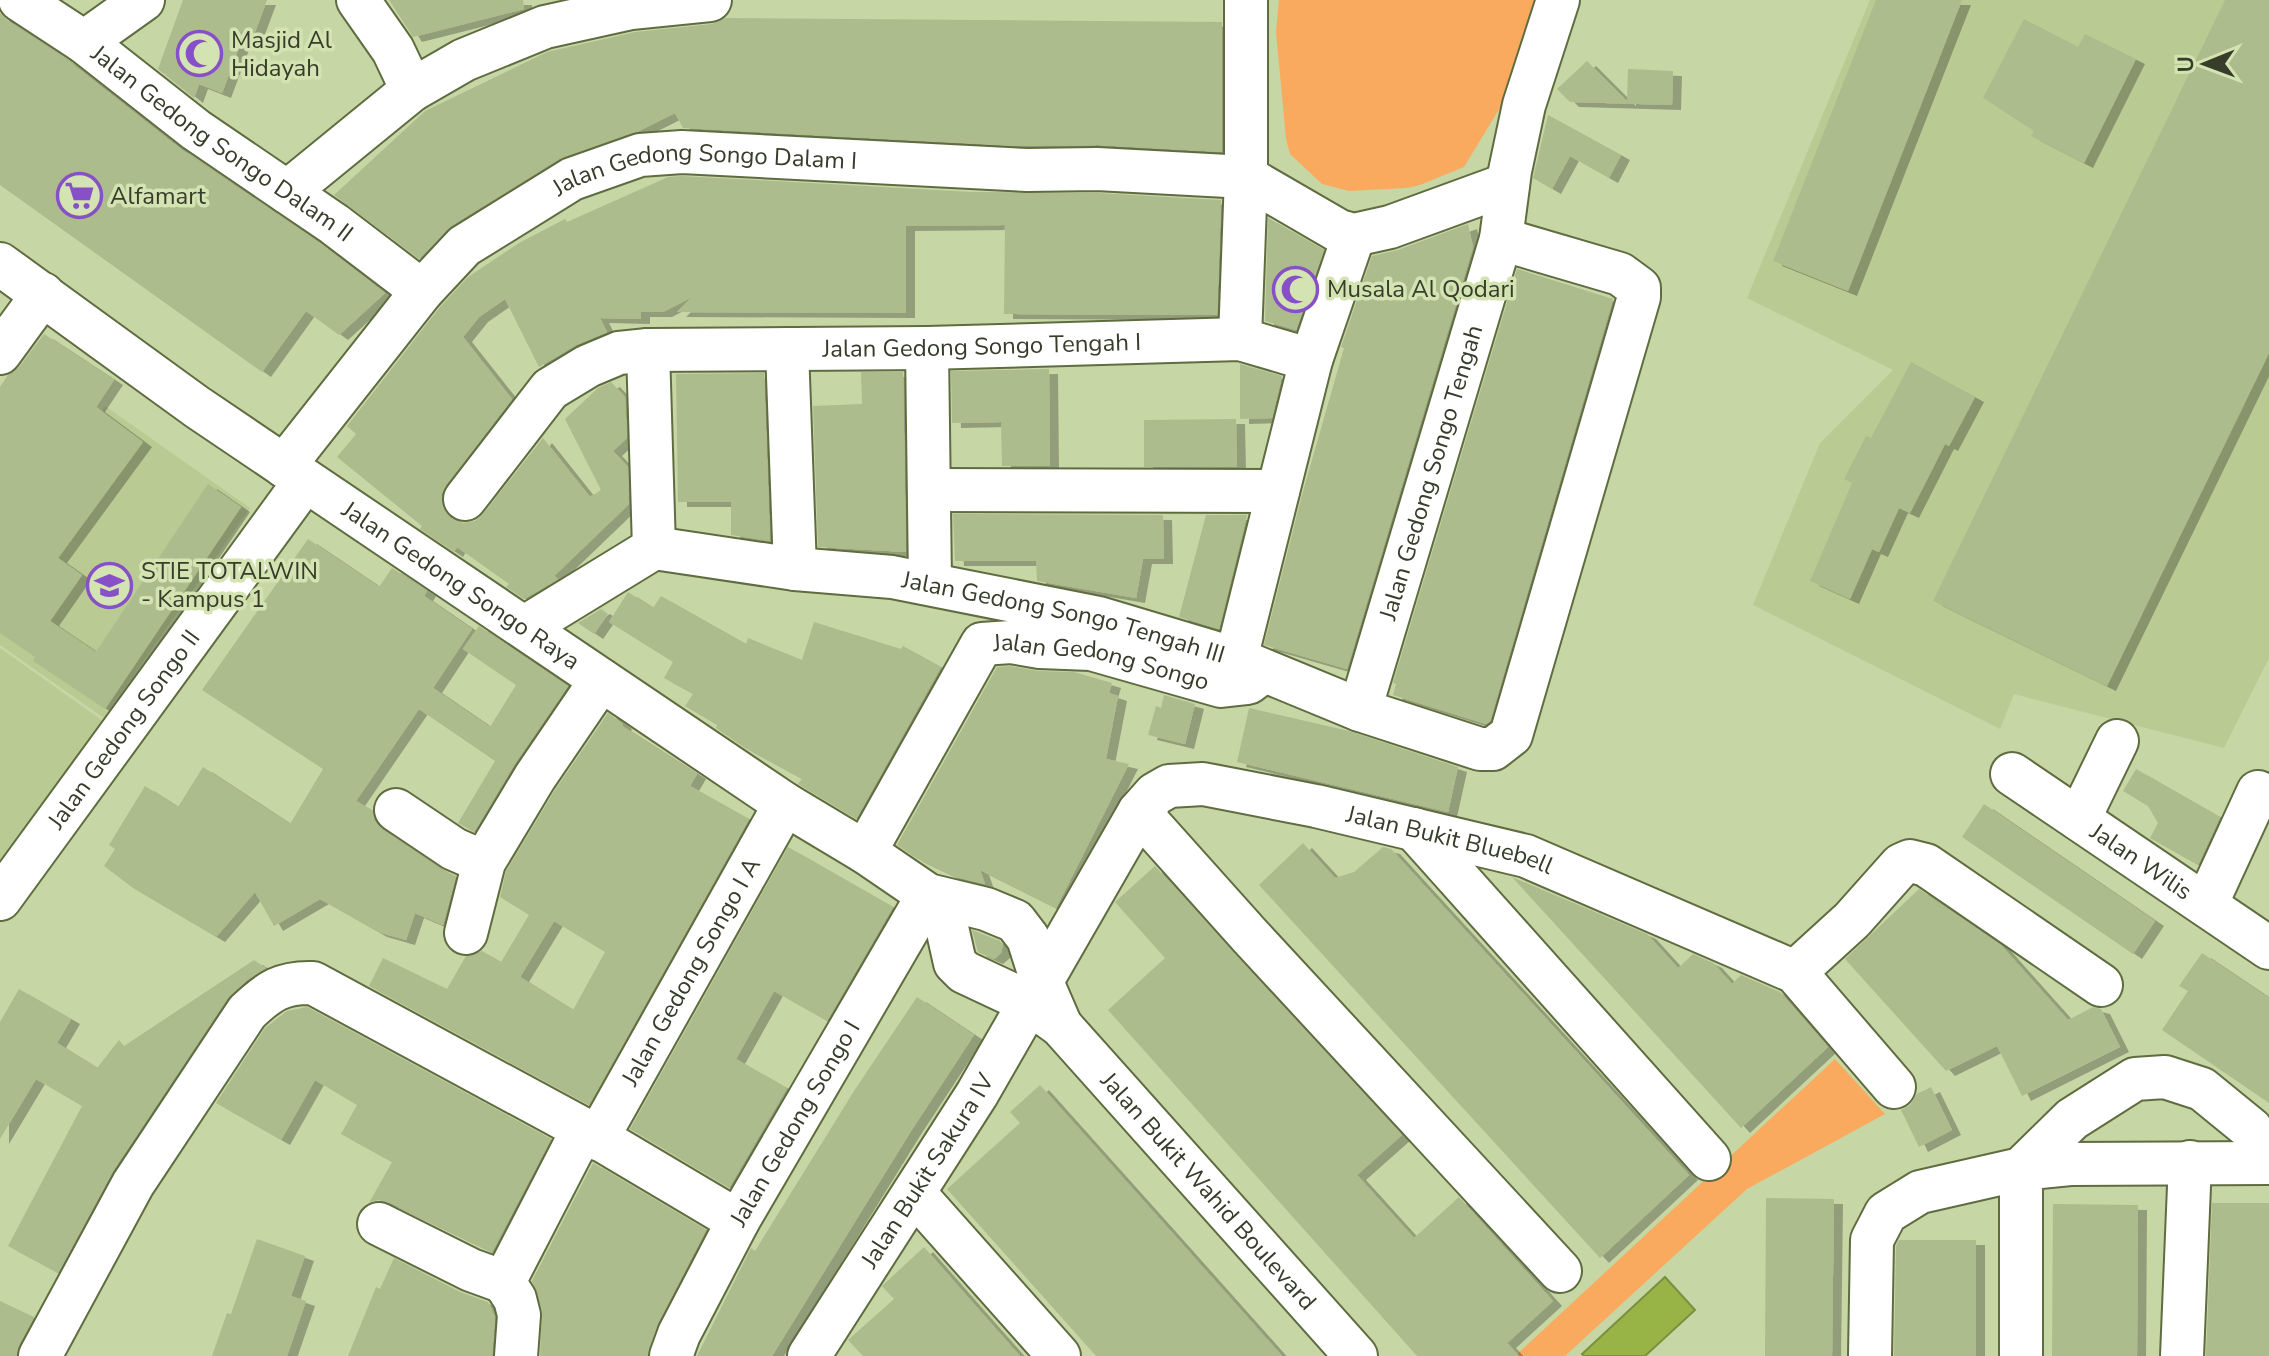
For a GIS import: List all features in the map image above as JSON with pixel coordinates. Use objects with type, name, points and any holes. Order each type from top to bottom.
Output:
[{"type":"street","name":"Jalan Gedong Songo Dalam II","points":[[20,0],[84,42],[196,130],[334,224],[422,291]]},
{"type":"street","points":[[84,42],[143,0]]},
{"type":"street","points":[[358,0],[393,50],[412,90]]},
{"type":"street","points":[[287,192],[412,90],[464,60],[545,27],[631,8],[710,0]]},
{"type":"street","points":[[1240,339],[1246,177],[1246,0]]},
{"type":"street","name":"Jalan Gedong Songo Tengah","points":[[1360,710],[1501,239],[1508,184],[1524,105],[1558,0]]},
{"type":"street","name":"Jalan Gedong Songo Dalam I","points":[[295,473],[422,291],[464,246],[572,179],[640,155],[682,152],[1027,170],[1097,169],[1246,177]]},
{"type":"street","points":[[1246,177],[1339,231],[1354,235],[1390,227],[1508,184]]},
{"type":"street","points":[[1250,665],[1278,491],[1311,360],[1354,235]]},
{"type":"street","name":"Jalan Gedong Songo Tengah III","points":[[654,548],[795,569],[892,577],[1099,618],[1250,665],[1360,710],[1480,749],[1493,749],[1511,735],[1639,297],[1639,288],[1620,274],[1501,239]]},
{"type":"street","name":"Jalan Gedong Songo Raya","points":[[0,264],[197,407],[785,804],[865,852],[928,895]]},
{"type":"street","points":[[0,353],[43,294]]},
{"type":"street","name":"Jalan Gedong Songo Tengah I","points":[[465,499],[550,389],[588,366],[619,353],[1240,339],[1311,360]]},
{"type":"street","points":[[927,348],[930,583]]},
{"type":"street","points":[[787,349],[795,569]]},
{"type":"street","points":[[525,627],[654,548],[648,350]]},
{"type":"street","name":"Jalan Gedong Songo II","points":[[0,899],[295,473]]},
{"type":"street","points":[[929,490],[1278,491]]},
{"type":"street","name":"Jalan Gedong Songo","points":[[865,852],[982,644],[1011,642],[1040,647],[1091,649],[1221,686],[1248,683],[1250,665]]},
{"type":"street","points":[[466,933],[484,862],[535,777],[601,680]]},
{"type":"street","points":[[2079,819],[2117,741]]},
{"type":"street","name":"Jalan Wilis","points":[[2012,774],[2269,948]]},
{"type":"street","name":"Jalan Bukit Bluebell","points":[[1035,992],[1139,812],[1155,794],[1169,786],[1203,784],[1316,806],[1526,856],[1795,972],[1894,1087]]},
{"type":"street","points":[[2206,905],[2258,792]]},
{"type":"street","name":"Jalan Gedong Songo I A","points":[[504,1282],[785,804]]},
{"type":"street","points":[[396,810],[454,849],[484,862]]},
{"type":"street","points":[[1139,812],[1260,948],[1560,1271]]},
{"type":"street","points":[[1414,829],[1709,1159]]},
{"type":"street","points":[[1795,972],[1852,920],[1901,865],[1910,861],[1926,865],[2101,985]]},
{"type":"street","points":[[928,895],[994,912],[1015,921],[1028,938],[1035,992]]},
{"type":"street","name":"Jalan Bukit Wahid Boulevard","points":[[928,895],[946,923],[955,963],[964,972],[1035,992],[1061,1026],[1356,1356]]},
{"type":"street","name":"Jalan Gedong Songo I","points":[[671,1356],[679,1334],[738,1221],[928,895]]},
{"type":"street","points":[[40,1356],[133,1184],[247,1012],[268,992],[294,983],[313,983],[590,1134],[738,1221]]},
{"type":"street","name":"Jalan Bukit Sakura IV","points":[[810,1356],[977,1094],[1035,992]]},
{"type":"street","points":[[2021,1356],[2021,1169],[2072,1119],[2135,1079],[2165,1077],[2202,1089],[2251,1129],[2269,1154]]},
{"type":"street","points":[[2182,1356],[2190,1162]]},
{"type":"street","points":[[1870,1356],[1872,1240],[1886,1213],[1920,1192],[2021,1169],[2070,1164],[2269,1163]]},
{"type":"street","points":[[914,1193],[1059,1356]]},
{"type":"street","points":[[379,1224],[471,1270],[504,1282],[515,1299],[519,1315],[516,1356]]},
{"type":"shaded area","points":[[1279,0],[1542,0],[1509,93],[1464,167],[1407,188],[1349,191],[1322,184],[1290,154],[1276,32]]},
{"type":"shaded area","points":[[1870,0],[2269,0],[2269,658],[2224,748],[2014,694],[2000,729],[1753,605],[1820,443],[1893,370],[1747,298]]},
{"type":"shaded area","name":"STIE TOTALWIN - Kampus 1","points":[[105,406],[250,508],[104,718],[0,645],[0,618],[18,532]]},
{"type":"shaded area","points":[[0,648],[103,721],[0,866]]},
{"type":"shaded area","points":[[1835,1059],[1885,1114],[1747,1189],[1565,1356],[1515,1356]]},
{"type":"shaded area","points":[[1665,1277],[1695,1310],[1645,1356],[1582,1354]]},
{"type":"building","name":"Masjid Al Hidayah","points":[[183,0],[267,0],[252,40],[243,37],[222,93],[199,84],[194,98],[158,69]]},
{"type":"building","points":[[389,0],[523,0],[524,9],[413,37]]},
{"type":"building","points":[[1876,0],[1962,0],[1848,291],[1773,261]]},
{"type":"building","points":[[2225,0],[2269,0],[2269,353],[2107,686],[1933,601]]},
{"type":"building","points":[[0,13],[70,62],[182,150],[320,243],[385,293],[339,335],[306,311],[262,372],[0,185]]},
{"type":"building","points":[[725,18],[1222,22],[1222,152],[1098,145],[1019,146],[683,128],[675,113],[639,131],[559,159],[451,226],[419,259],[334,195],[425,111],[547,52],[635,32],[712,24]]},
{"type":"building","points":[[2024,19],[2078,47],[2085,34],[2136,59],[2084,163],[2031,136],[2034,131],[1983,98]]},
{"type":"building","points":[[1587,61],[1627,101],[1628,69],[1673,71],[1672,105],[1570,102],[1557,89]]},
{"type":"building","points":[[1548,115],[1621,155],[1609,178],[1570,156],[1552,189],[1533,178]]},
{"type":"building","points":[[668,177],[972,192],[1097,193],[1221,200],[1217,315],[1004,314],[1005,225],[906,226],[906,313],[677,312],[692,297],[663,312],[641,312],[641,319],[600,318],[607,332],[576,345],[539,367],[505,299],[479,317],[463,337],[512,399],[446,485],[441,495],[443,507],[450,517],[463,523],[475,521],[543,438],[590,497],[601,490],[565,419],[598,388],[611,382],[625,397],[627,438],[613,451],[628,467],[629,504],[554,576],[558,579],[524,599],[506,587],[509,584],[457,547],[454,552],[420,529],[422,526],[337,457],[356,434],[347,426],[440,307],[468,277],[519,243],[565,219],[567,222]]},
{"type":"building","name":"Musala Al Qodari","points":[[1268,218],[1324,250],[1296,330],[1265,321]]},
{"type":"building","points":[[1468,224],[1473,247],[1347,669],[1264,645],[1344,348],[1341,347],[1372,256],[1398,250]]},
{"type":"building","points":[[1517,269],[1613,299],[1490,721],[1486,724],[1393,695],[1396,684],[1393,683]]},
{"type":"building","points":[[44,334],[114,380],[96,407],[143,442],[58,558],[82,575],[50,621],[96,652],[208,484],[241,507],[105,709],[33,661],[35,657],[0,633],[0,387]]},
{"type":"building","points":[[1911,362],[1975,397],[1949,446],[1945,444],[1910,513],[1899,508],[1879,552],[1872,549],[1850,599],[1810,581],[1852,483],[1844,479],[1866,436],[1871,438]]},
{"type":"building","points":[[1240,364],[1282,376],[1272,418],[1240,419]]},
{"type":"building","points":[[1049,369],[1050,466],[1002,466],[1001,422],[952,423],[951,371]]},
{"type":"building","points":[[861,372],[903,372],[906,552],[818,547],[813,406],[862,404]]},
{"type":"building","points":[[764,373],[770,541],[731,535],[731,502],[678,502],[676,374]]},
{"type":"building","points":[[1236,419],[1237,467],[1144,467],[1144,420]]},
{"type":"building","points":[[953,514],[1163,515],[1164,559],[1143,559],[1136,598],[1037,581],[1036,561],[955,561]]},
{"type":"building","points":[[1206,515],[1247,515],[1219,629],[1179,617]]},
{"type":"building","points":[[308,539],[379,587],[392,568],[427,591],[424,596],[472,629],[433,688],[490,727],[516,685],[463,649],[479,626],[568,686],[514,765],[474,832],[458,823],[495,761],[419,709],[356,801],[373,811],[375,821],[383,830],[456,876],[443,925],[415,913],[406,940],[378,932],[320,899],[274,926],[255,892],[216,937],[133,888],[104,866],[115,849],[109,845],[145,786],[178,807],[203,767],[290,824],[323,769],[202,690]]},
{"type":"building","points":[[628,592],[653,608],[661,596],[746,644],[748,638],[802,660],[814,622],[901,649],[903,646],[941,667],[856,819],[798,784],[802,779],[745,748],[716,728],[717,725],[685,706],[693,694],[664,678],[673,662],[609,622]]},
{"type":"building","points":[[601,609],[608,614],[594,634],[578,623]]},
{"type":"building","points":[[997,667],[1074,672],[1112,683],[1109,693],[1118,696],[1106,759],[1129,764],[1056,908],[980,870],[985,884],[956,877],[897,845]]},
{"type":"building","points":[[1164,695],[1195,704],[1185,744],[1148,735],[1156,706],[1161,708]]},
{"type":"building","points":[[1249,708],[1349,731],[1458,767],[1448,812],[1237,762]]},
{"type":"building","points":[[608,713],[622,726],[697,774],[690,786],[749,819],[589,1105],[369,986],[383,958],[447,989],[466,956],[482,951],[501,962],[529,915],[500,897],[506,871],[555,790]],"holes":[[[554,921],[605,952],[573,1010],[520,977]]]},
{"type":"building","points":[[2136,769],[2220,817],[2198,865],[2150,838],[2158,823],[2148,806],[2123,791]]},
{"type":"building","points":[[1984,804],[2155,921],[2133,954],[1962,837]]},
{"type":"building","points":[[1303,843],[1335,878],[1354,872],[1383,847],[1391,849],[1689,1175],[1600,1258],[1259,885]]},
{"type":"building","points":[[788,847],[893,907],[827,1021],[774,991],[736,1059],[787,1088],[729,1188],[630,1129]]},
{"type":"building","points":[[1155,866],[1402,1135],[1357,1175],[1414,1238],[1459,1197],[1553,1301],[1507,1343],[1519,1356],[1417,1356],[1108,1010],[1165,958],[1115,902]]},
{"type":"building","points":[[1512,877],[1647,934],[1678,968],[1693,954],[1713,963],[1732,984],[1741,975],[1780,992],[1828,1047],[1741,1128]]},
{"type":"building","points":[[1919,889],[2001,945],[2068,1020],[2093,1007],[2101,1009],[2120,1047],[2022,1096],[1997,1046],[1946,1071],[1845,959]]},
{"type":"building","points":[[972,930],[1000,941],[1003,945],[1001,953],[994,959],[978,952]]},
{"type":"building","points":[[2202,953],[2269,998],[2269,1103],[2162,1030],[2188,991],[2179,986]]},
{"type":"building","points":[[254,960],[266,968],[247,980],[227,999],[113,1171],[58,1273],[8,1246],[82,1106],[36,1079],[0,1139],[0,1022],[19,989],[71,1019],[57,1043],[97,1068],[119,1040],[124,1046]]},
{"type":"building","points":[[917,997],[974,1035],[772,1356],[697,1356],[751,1248],[755,1251],[854,1091]]},
{"type":"building","points":[[307,1007],[551,1139],[492,1252],[390,1203],[378,1200],[369,1203],[392,1162],[341,1134],[357,1105],[315,1080],[281,1140],[216,1103],[265,1028],[287,1011]]},
{"type":"building","points":[[1040,1085],[1282,1356],[1096,1356],[947,1189],[1020,1123],[1010,1112]]},
{"type":"building","points":[[1931,1087],[1952,1130],[1919,1147],[1901,1110],[1910,1105],[1917,1094]]},
{"type":"building","points":[[593,1163],[706,1230],[658,1323],[648,1356],[540,1356],[542,1310],[532,1281]]},
{"type":"building","points":[[1766,1198],[1834,1199],[1832,1356],[1765,1356]]},
{"type":"building","points":[[2212,1203],[2269,1203],[2269,1356],[2206,1356]]},
{"type":"building","points":[[2053,1204],[2138,1205],[2137,1356],[2052,1356]]},
{"type":"building","points":[[257,1239],[305,1256],[291,1296],[306,1301],[287,1356],[212,1356],[227,1313],[231,1314]]},
{"type":"building","points":[[1899,1240],[1976,1240],[1976,1356],[1894,1356],[1896,1246]]},
{"type":"building","points":[[924,1247],[1020,1356],[863,1356],[848,1340],[894,1299],[882,1286]]},
{"type":"building","points":[[394,1258],[460,1292],[488,1302],[495,1317],[492,1356],[348,1356],[376,1287],[380,1289]]},
{"type":"building","points":[[0,1301],[34,1317],[16,1356],[0,1356]]},
{"type":"place","name":"Masjid Al Hidayah","points":[[200,54]]},
{"type":"place","name":"Alfamart","points":[[79,196]]},
{"type":"place","name":"Musala Al Qodari","points":[[1296,289]]},
{"type":"place","name":"STIE TOTALWIN - Kampus 1","points":[[110,585]]}]
